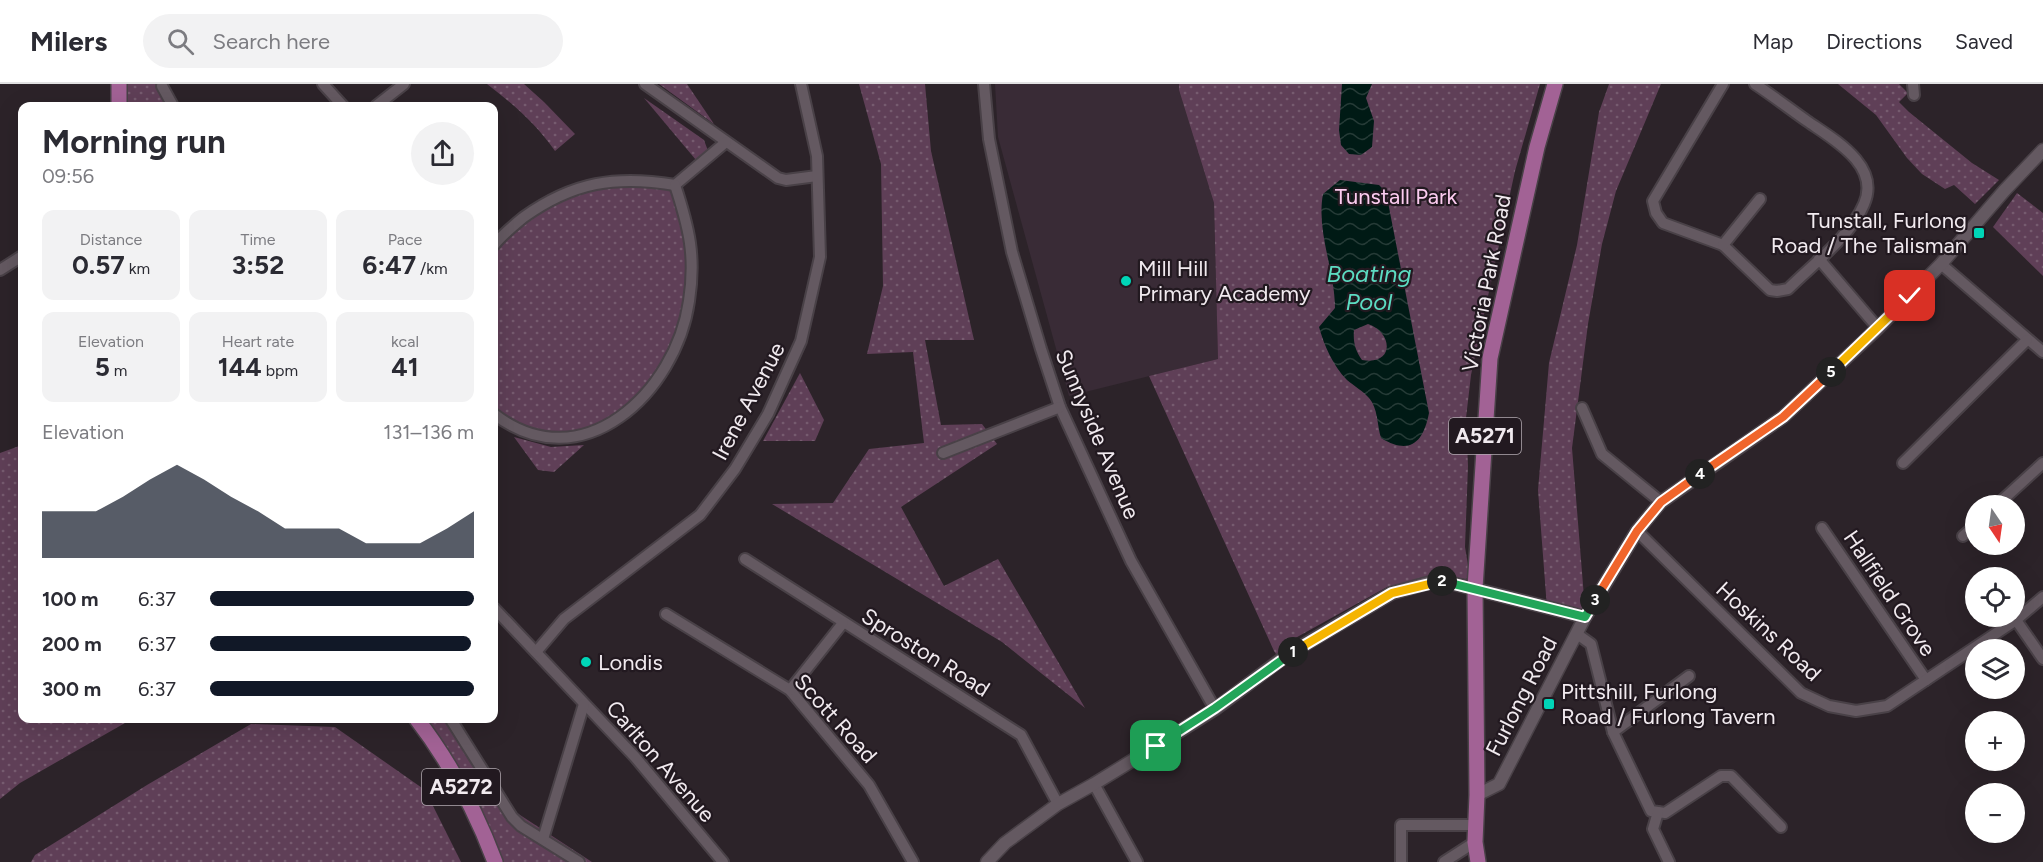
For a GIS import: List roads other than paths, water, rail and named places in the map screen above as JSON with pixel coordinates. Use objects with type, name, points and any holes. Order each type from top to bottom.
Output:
[{"type":"main road","points":[[119,84],[119,102]]},
{"type":"main road","name":"Victoria Park Road","points":[[1478,855],[1475,825],[1477,795],[1475,588],[1491,358],[1537,147],[1555,84]]},
{"type":"main road","name":"A5272","points":[[419,723],[461,788],[482,829],[495,862]]},
{"type":"street","points":[[323,84],[339,102]]},
{"type":"street","points":[[381,102],[404,84]]},
{"type":"street","points":[[645,84],[778,178],[786,180],[817,176]]},
{"type":"street","name":"Irene Avenue","points":[[536,652],[564,619],[700,515],[735,470],[768,414],[801,341],[820,257],[817,156],[801,84]]},
{"type":"street","name":"Sunnyside Avenue","points":[[984,84],[988,139],[1012,252],[1060,407],[1131,561],[1215,708]]},
{"type":"street","points":[[1723,84],[1653,201],[1656,213],[1663,223],[1723,245],[1770,290],[1777,291],[1788,289],[1851,226],[1865,204],[1868,190],[1866,177],[1854,157],[1835,139],[1755,84]]},
{"type":"street","points":[[162,86],[171,102]]},
{"type":"street","points":[[675,185],[726,142]]},
{"type":"street","name":"Furlong Road","points":[[1477,795],[1499,784],[1585,617],[1637,531],[1661,502],[1783,417],[1878,328],[1941,264],[2043,150]]},
{"type":"street","points":[[498,240],[503,233],[536,209],[560,194],[583,186],[611,181],[652,181],[675,185]]},
{"type":"street","points":[[498,417],[514,428],[534,435],[570,438],[591,434],[608,427],[635,405],[647,391],[674,349],[689,304],[693,252],[675,185]]},
{"type":"street","points":[[1723,245],[1760,199]]},
{"type":"street","points":[[0,270],[18,259]]},
{"type":"street","points":[[1819,259],[1878,328]]},
{"type":"street","points":[[1941,264],[2043,352]]},
{"type":"street","points":[[1903,463],[2027,340]]},
{"type":"street","points":[[943,453],[1060,407]]},
{"type":"street","points":[[1582,408],[1602,454],[1661,502]]},
{"type":"street","points":[[2008,495],[2043,463]]},
{"type":"street","name":"Hallfield Grove","points":[[1822,528],[1926,680]]},
{"type":"street","name":"Hoskins Road","points":[[1637,531],[1802,693],[1829,706],[1856,711],[1887,706],[2006,627]]},
{"type":"street","name":"Sproston Road","points":[[745,559],[1021,735],[1058,804]]},
{"type":"street","points":[[987,862],[1005,843],[1058,804],[1215,708],[1287,655],[1392,593],[1439,580],[1585,617]]},
{"type":"street","name":"Hoskins Road","points":[[2025,612],[2043,597]]},
{"type":"street","name":"Carlton Avenue","points":[[498,612],[635,757],[723,862]]},
{"type":"street","name":"Scott Road","points":[[666,614],[790,690],[869,785],[913,862]]},
{"type":"street","points":[[790,690],[843,623]]},
{"type":"street","points":[[2021,627],[2043,659]]},
{"type":"street","points":[[1577,634],[1591,644],[1613,732],[1652,811],[1665,813],[1721,776],[1731,776],[1781,827]]},
{"type":"street","points":[[1613,732],[1689,676]]},
{"type":"street","points":[[543,838],[584,704]]},
{"type":"street","points":[[453,723],[512,817],[521,826],[579,862]]},
{"type":"street","points":[[1094,784],[1137,862]]},
{"type":"street","points":[[1658,812],[1653,829],[1669,862]]},
{"type":"street","points":[[1401,862],[1401,825],[1475,825]]},
{"type":"street","points":[[1444,862],[1478,855]]},
{"type":"water","points":[[1342,84],[1372,84],[1366,98],[1374,121],[1372,147],[1361,155],[1349,154],[1341,145],[1339,130]]},
{"type":"water","name":"Boating Pool","points":[[1340,180],[1379,185],[1386,192],[1429,413],[1423,432],[1413,444],[1399,446],[1381,438],[1372,402],[1337,368],[1321,334],[1319,327],[1335,308],[1322,222],[1323,194]],"holes":[[[1368,324],[1376,328],[1386,340],[1385,353],[1373,361],[1362,360],[1355,346],[1354,330]]]},
{"type":"place","name":"Tunstall, Furlong Road / The Talisman","points":[[1979,233]]},
{"type":"place","name":"Mill Hill Primary Academy","points":[[1126,281]]},
{"type":"place","name":"Londis","points":[[586,662]]},
{"type":"place","name":"Pittshill, Furlong Road / Furlong Tavern","points":[[1549,704]]},
{"type":"park label","name":"Tunstall Park","points":[[1396,196]]}]
